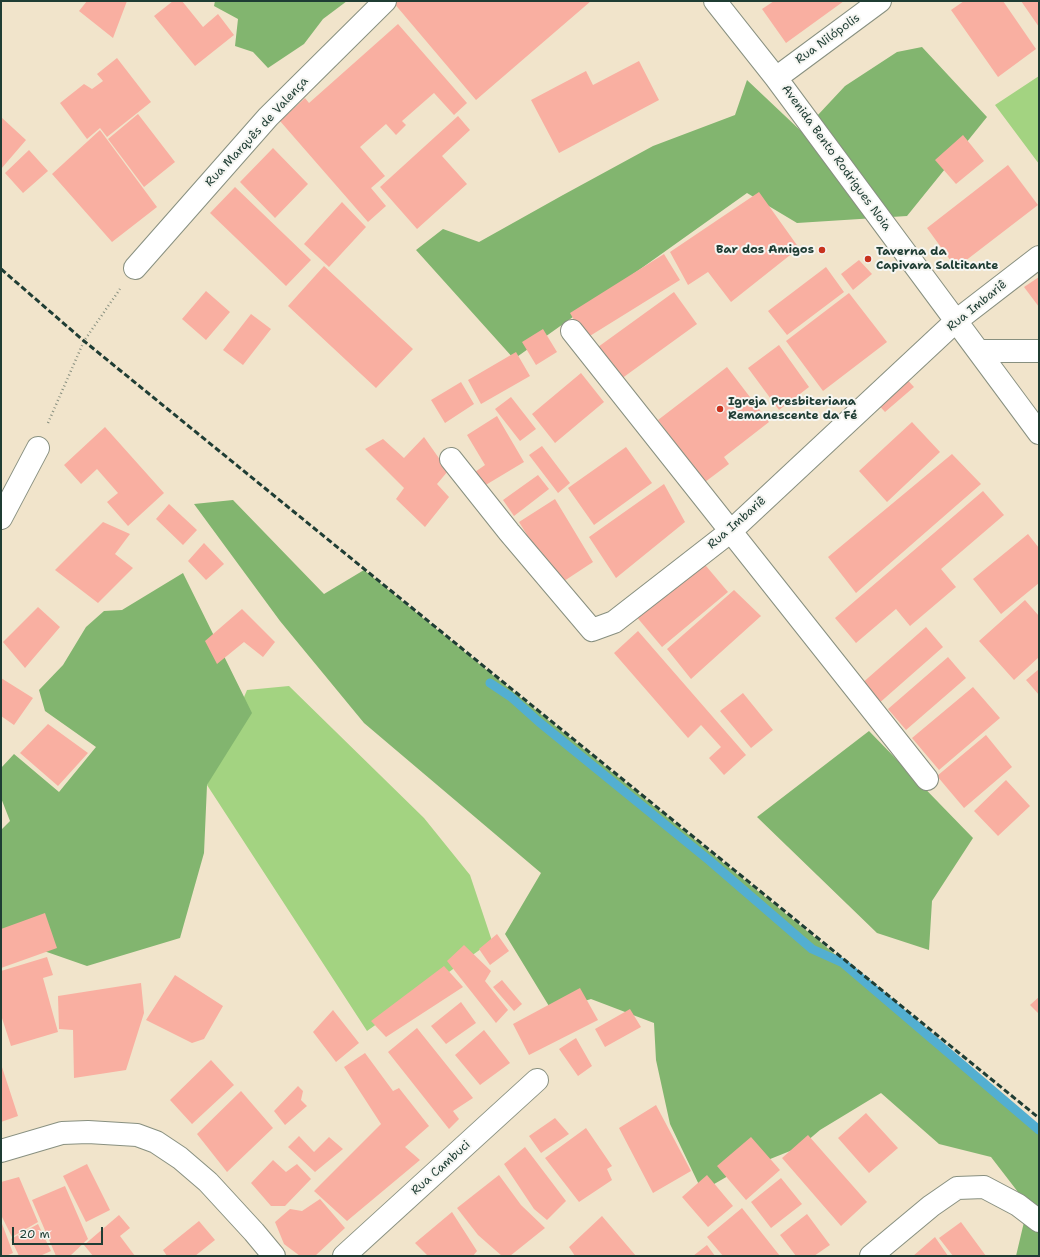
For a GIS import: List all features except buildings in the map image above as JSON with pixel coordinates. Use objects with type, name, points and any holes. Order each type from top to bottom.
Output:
[{"type":"street","name":"Rua Marquês de Valença","points":[[135,268],[268,117],[385,1]]},
{"type":"street","name":"Avenida Bento Rodrigues Noia","points":[[715,1],[776,78],[1039,433]]},
{"type":"street","name":"Rua Nilópolis","points":[[776,78],[880,1]]},
{"type":"street","name":"Rua Imbariê","points":[[451,459],[509,532],[592,630],[614,622],[731,531],[956,321],[1039,257]]},
{"type":"street","points":[[572,331],[927,780]]},
{"type":"street","points":[[979,351],[1039,351]]},
{"type":"street","points":[[1,518],[38,448]]},
{"type":"street","name":"Rua Cambuci","points":[[344,1256],[537,1080]]},
{"type":"street","points":[[1,1151],[62,1134],[88,1132],[137,1135],[156,1142],[180,1158],[208,1182],[274,1256]]},
{"type":"street","points":[[871,1256],[931,1206],[956,1188],[984,1187],[1018,1205],[1039,1221]]},
{"type":"path","points":[[38,448],[84,341],[135,268]]},
{"type":"green space","points":[[215,1],[347,1],[323,19],[304,44],[268,68],[253,52],[235,46],[238,19],[214,6]]},
{"type":"green space","points":[[922,47],[987,117],[907,216],[797,223],[747,193],[514,359],[416,250],[443,229],[479,242],[653,146],[735,115],[747,80],[802,132],[845,86],[897,52]]},
{"type":"green space","points":[[1039,76],[1039,164],[995,105]]},
{"type":"green space","points":[[233,500],[324,594],[364,570],[818,940],[1039,1126],[1039,1256],[1016,1256],[1028,1205],[991,1157],[939,1144],[881,1093],[820,1130],[800,1147],[728,1176],[702,1191],[670,1124],[656,1060],[654,1023],[591,999],[552,1011],[505,934],[541,873],[364,723],[280,621],[194,504]]},
{"type":"green space","points":[[183,573],[252,713],[207,785],[204,853],[180,938],[87,966],[1,936],[1,830],[10,821],[1,798],[1,768],[14,754],[59,792],[96,747],[45,711],[39,690],[63,665],[86,627],[104,611],[122,610]]},
{"type":"green space","points":[[289,686],[424,818],[470,875],[492,941],[367,1031],[207,785],[247,690]]},
{"type":"green space","points":[[869,731],[973,838],[932,901],[929,950],[877,933],[757,817]]},
{"type":"waterway","points":[[490,683],[511,697],[539,722],[710,861],[812,949],[843,963],[1039,1130]]},
{"type":"railway","points":[[1,269],[84,341],[1039,1118]]},
{"type":"place","name":"Bar dos Amigos","points":[[822,250]]},
{"type":"place","name":"Taverna da Capivara Saltitante","points":[[868,259]]},
{"type":"place","name":"Igreja Presbiteriana Remanescente da Fé","points":[[720,409]]}]
